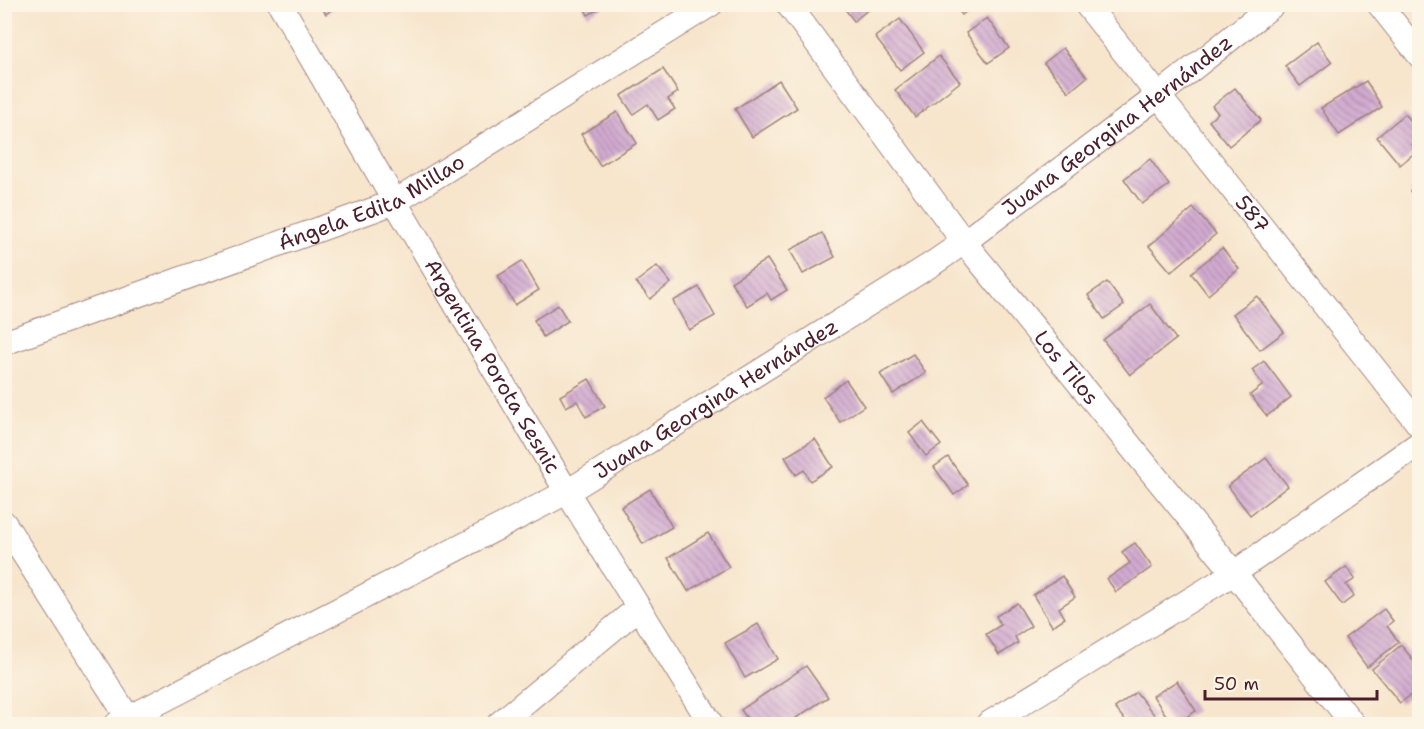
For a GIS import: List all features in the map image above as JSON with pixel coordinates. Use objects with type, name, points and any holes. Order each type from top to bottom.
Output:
[{"type":"street","name":"Argentina Porota Sesnic","points":[[280,4],[567,492],[711,724]]},
{"type":"street","name":"Ángela Edita Millao","points":[[4,343],[395,202],[711,4]]},
{"type":"street","name":"Los Tilos","points":[[788,4],[964,242],[1234,573],[1353,724]]},
{"type":"street","name":"587","points":[[1086,4],[1419,426]]},
{"type":"street","name":"Juana Georgina Hernández","points":[[126,723],[567,492],[932,264],[1158,96],[1274,4]]},
{"type":"street","points":[[1379,4],[1419,56]]},
{"type":"street","points":[[988,724],[1234,573],[1419,443]]},
{"type":"street","points":[[4,524],[126,723]]},
{"type":"street","points":[[499,724],[639,608]]},
{"type":"building","points":[[319,4],[339,4],[326,14]]},
{"type":"building","points":[[582,4],[608,4],[588,15]]},
{"type":"building","points":[[841,4],[875,4],[854,21]]},
{"type":"building","points":[[954,4],[976,4],[962,15]]},
{"type":"building","points":[[987,18],[1009,48],[988,63],[966,33]]},
{"type":"building","points":[[900,19],[924,52],[900,70],[875,37]]},
{"type":"building","points":[[1317,42],[1332,62],[1300,86],[1285,66]]},
{"type":"building","points":[[1063,48],[1087,77],[1069,92],[1044,63]]},
{"type":"building","points":[[939,56],[960,82],[915,117],[895,90]]},
{"type":"building","points":[[663,69],[678,92],[668,99],[675,109],[658,120],[648,104],[633,114],[621,96]]},
{"type":"building","points":[[779,80],[797,108],[752,137],[735,109]]},
{"type":"building","points":[[1366,81],[1382,107],[1339,135],[1321,108]]},
{"type":"building","points":[[1235,88],[1261,120],[1229,146],[1209,121],[1218,113],[1212,106]]},
{"type":"building","points":[[617,112],[637,143],[600,166],[581,134]]},
{"type":"building","points":[[1405,114],[1420,131],[1420,138],[1412,144],[1418,150],[1400,165],[1377,137]]},
{"type":"building","points":[[1150,159],[1169,185],[1142,204],[1124,179]]},
{"type":"building","points":[[1420,183],[1420,203],[1410,191]]},
{"type":"building","points":[[1193,208],[1216,234],[1171,272],[1149,246]]},
{"type":"building","points":[[822,233],[835,257],[803,274],[790,250]]},
{"type":"building","points":[[1222,248],[1239,269],[1208,295],[1191,273]]},
{"type":"building","points":[[767,259],[787,290],[771,300],[767,293],[747,306],[731,282]]},
{"type":"building","points":[[522,261],[539,290],[515,305],[498,276]]},
{"type":"building","points":[[657,266],[671,283],[650,299],[636,282]]},
{"type":"building","points":[[1107,282],[1124,305],[1104,319],[1088,295]]},
{"type":"building","points":[[699,287],[715,316],[689,330],[673,301]]},
{"type":"building","points":[[1257,296],[1284,332],[1260,350],[1233,314]]},
{"type":"building","points":[[1150,304],[1176,339],[1130,375],[1103,340]]},
{"type":"building","points":[[558,305],[568,321],[543,337],[534,320]]},
{"type":"building","points":[[913,354],[926,373],[893,394],[880,374]]},
{"type":"building","points":[[1264,361],[1291,397],[1267,416],[1250,395],[1263,385],[1252,370]]},
{"type":"building","points":[[589,379],[605,406],[586,417],[577,401],[566,407],[560,396]]},
{"type":"building","points":[[846,380],[864,406],[840,422],[823,397]]},
{"type":"building","points":[[923,422],[941,445],[926,456],[909,433]]},
{"type":"building","points":[[815,439],[833,467],[810,481],[804,470],[796,475],[785,457]]},
{"type":"building","points":[[948,457],[968,485],[954,495],[934,467]]},
{"type":"building","points":[[1266,458],[1288,486],[1250,515],[1228,486]]},
{"type":"building","points":[[650,489],[672,527],[643,544],[621,507]]},
{"type":"building","points":[[708,533],[729,567],[688,591],[668,558]]},
{"type":"building","points":[[1135,543],[1152,567],[1116,592],[1107,579],[1130,563],[1122,552]]},
{"type":"building","points":[[1346,567],[1355,579],[1346,585],[1354,596],[1342,605],[1325,582]]},
{"type":"building","points":[[1062,576],[1075,597],[1059,608],[1065,618],[1052,626],[1033,595]]},
{"type":"building","points":[[1017,603],[1031,626],[1015,637],[1018,643],[999,655],[986,634],[1001,625],[996,616]]},
{"type":"building","points":[[1384,609],[1393,621],[1387,626],[1399,642],[1367,667],[1345,638]]},
{"type":"building","points":[[758,624],[778,659],[745,678],[725,643]]},
{"type":"building","points":[[1401,645],[1420,668],[1420,688],[1400,703],[1372,669]]},
{"type":"building","points":[[806,666],[828,697],[787,724],[751,724],[741,710]]},
{"type":"building","points":[[1177,681],[1196,711],[1172,724],[1153,696]]},
{"type":"building","points":[[1136,692],[1156,717],[1146,724],[1128,724],[1115,708]]}]
